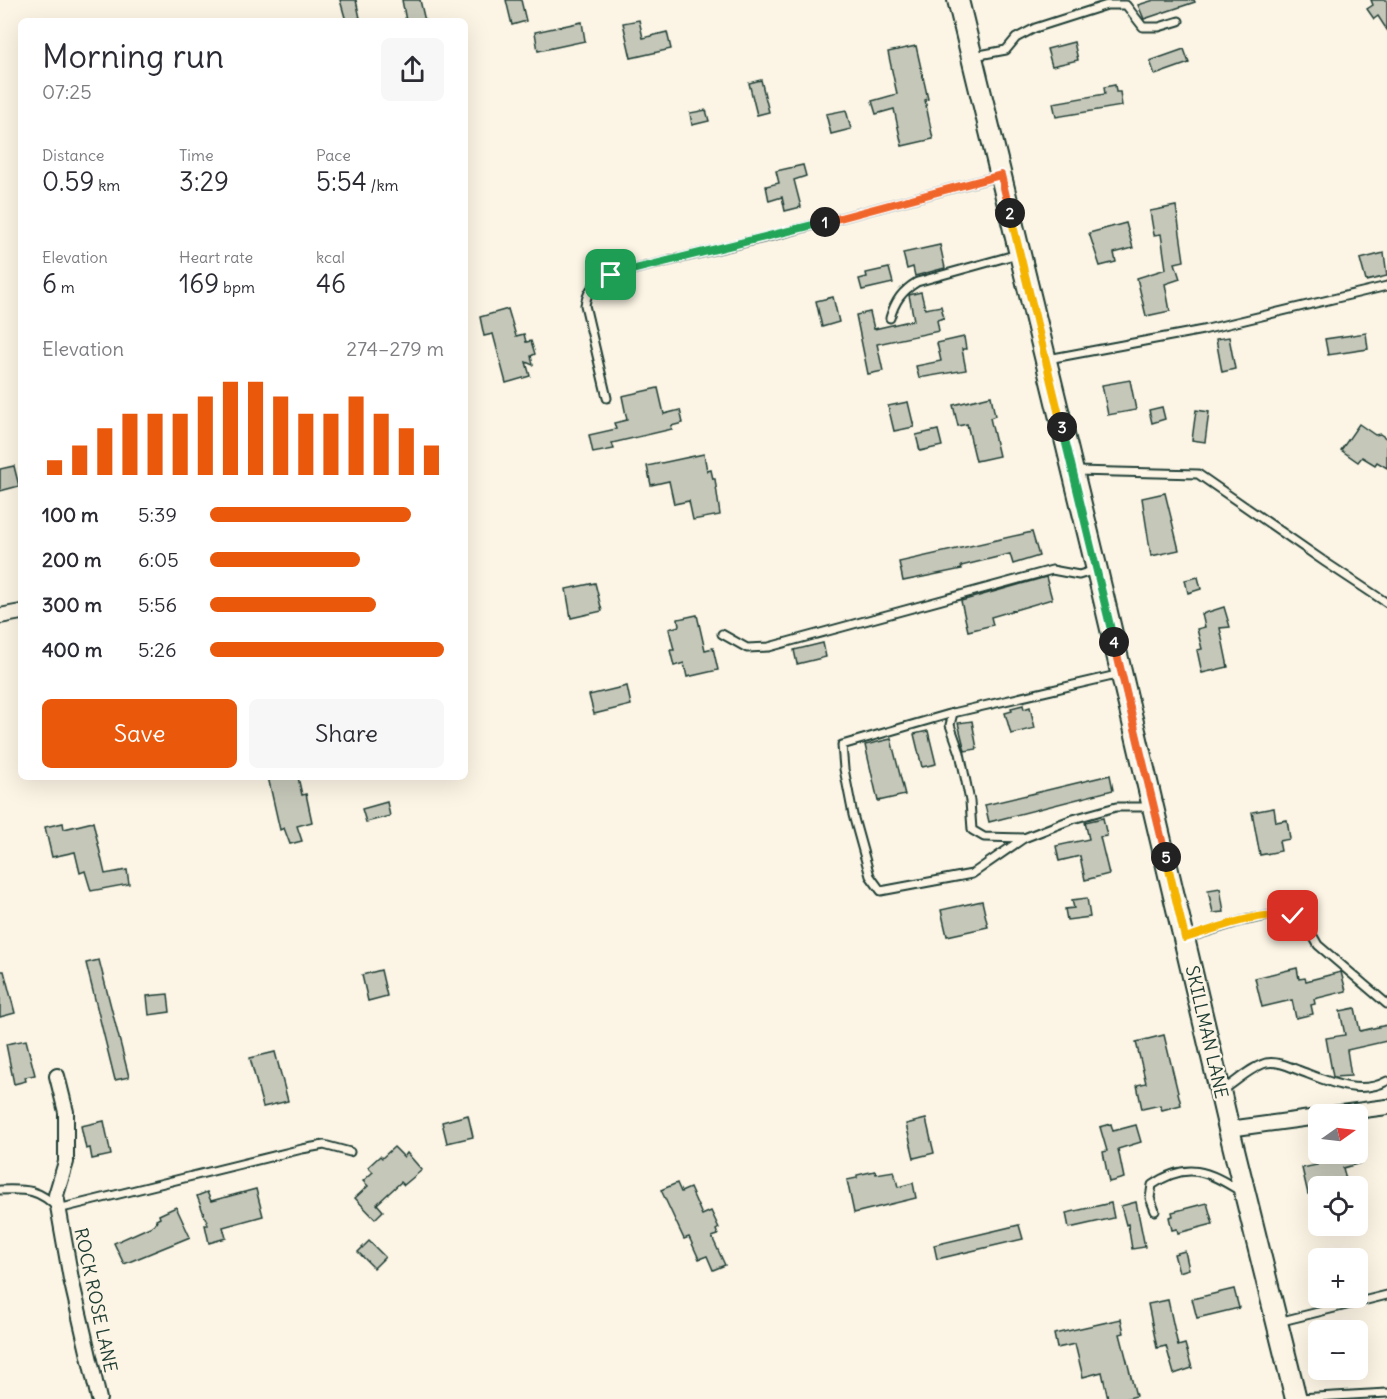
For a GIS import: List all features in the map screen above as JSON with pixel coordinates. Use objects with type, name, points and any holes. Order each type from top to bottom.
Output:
[{"type":"street","name":"SKILLMAN LANE","points":[[958,0],[1154,807],[1229,1129],[1296,1398]]},
{"type":"street","points":[[0,616],[18,613]]},
{"type":"street","name":"ROCK ROSE LANE","points":[[57,1076],[66,1112],[66,1162],[56,1196],[71,1279],[99,1399]]},
{"type":"street","points":[[1368,1109],[1387,1107]]},
{"type":"street","points":[[1229,1129],[1308,1118]]},
{"type":"lane","points":[[972,57],[1006,50],[1016,38],[1035,28],[1107,5],[1126,5],[1143,27],[1159,27],[1179,21]]},
{"type":"lane","points":[[607,398],[585,305],[587,292],[603,279],[611,275],[780,234],[1001,175]]},
{"type":"lane","points":[[890,318],[903,291],[917,282],[1021,254]]},
{"type":"lane","points":[[1046,359],[1203,330],[1387,286]]},
{"type":"lane","points":[[1073,471],[1198,474],[1387,603]]},
{"type":"lane","points":[[722,634],[747,648],[769,647],[1052,570],[1079,575],[1097,570]]},
{"type":"lane","points":[[1122,674],[953,713],[843,745],[844,769],[870,876],[880,891],[972,874],[1024,838],[1073,819],[1116,807],[1154,807]]},
{"type":"lane","points":[[953,713],[950,725],[960,753],[968,792],[972,830],[984,837],[1024,838]]},
{"type":"lane","points":[[1185,938],[1241,921],[1276,914],[1293,916],[1305,922],[1318,945],[1387,1004]]},
{"type":"lane","points":[[1221,1092],[1254,1069],[1266,1064],[1279,1063],[1339,1086],[1370,1086],[1387,1081]]},
{"type":"lane","name":"ROCK ROSE LANE","points":[[58,1209],[324,1145],[350,1152]]},
{"type":"lane","points":[[1155,1211],[1150,1198],[1152,1185],[1166,1175],[1194,1169],[1215,1175],[1245,1194]]},
{"type":"lane","points":[[0,1190],[19,1190],[42,1194],[58,1209]]},
{"type":"lane","points":[[1278,1322],[1387,1295]]},
{"type":"lane","points":[[1296,1398],[1387,1393]]},
{"type":"building","points":[[340,0],[356,0],[360,18],[345,18]]},
{"type":"building","points":[[402,0],[420,0],[424,18],[405,18]]},
{"type":"building","points":[[506,0],[521,0],[526,21],[512,25]]},
{"type":"building","points":[[1154,0],[1194,0],[1195,2],[1144,19],[1138,5]]},
{"type":"building","points":[[1371,0],[1387,0],[1387,30],[1378,16],[1374,19],[1367,9],[1373,5]]},
{"type":"building","points":[[639,20],[643,38],[667,32],[671,49],[631,58],[623,23]]},
{"type":"building","points":[[582,22],[585,41],[538,51],[535,32]]},
{"type":"building","points":[[1074,42],[1078,60],[1052,66],[1047,49]]},
{"type":"building","points":[[916,46],[928,99],[925,100],[933,139],[902,146],[894,109],[876,114],[872,101],[897,94],[888,52]]},
{"type":"building","points":[[1184,49],[1189,63],[1155,75],[1150,61]]},
{"type":"building","points":[[761,80],[769,112],[757,115],[749,83]]},
{"type":"building","points":[[1115,85],[1116,92],[1120,92],[1122,106],[1056,117],[1053,103],[1105,94],[1104,87]]},
{"type":"building","points":[[706,110],[709,121],[692,125],[690,113]]},
{"type":"building","points":[[846,110],[851,129],[831,134],[826,114]]},
{"type":"building","points":[[803,165],[806,176],[794,180],[801,207],[785,211],[782,197],[769,201],[766,186],[779,183],[776,171]]},
{"type":"building","points":[[1176,206],[1184,261],[1175,263],[1180,279],[1165,284],[1170,311],[1146,316],[1137,278],[1166,269],[1161,234],[1154,235],[1150,211]]},
{"type":"building","points":[[1126,223],[1133,248],[1114,253],[1116,262],[1100,266],[1089,233]]},
{"type":"building","points":[[940,245],[945,268],[915,276],[913,267],[907,269],[903,253]]},
{"type":"building","points":[[1384,253],[1387,276],[1366,281],[1360,259]]},
{"type":"building","points":[[889,268],[893,283],[862,290],[859,279],[867,277],[866,273]]},
{"type":"building","points":[[921,292],[925,309],[941,306],[944,318],[937,320],[939,331],[877,344],[883,371],[868,374],[856,315],[870,312],[874,329],[914,320],[909,295]]},
{"type":"building","points":[[833,297],[839,322],[822,327],[816,301]]},
{"type":"building","points":[[508,309],[516,336],[524,334],[526,342],[531,341],[535,354],[531,356],[533,365],[526,362],[530,376],[506,383],[493,334],[484,336],[480,317]]},
{"type":"building","points":[[1366,333],[1368,349],[1328,355],[1325,339]]},
{"type":"building","points":[[964,337],[966,349],[962,349],[966,370],[919,378],[916,366],[941,361],[937,343]]},
{"type":"building","points":[[1229,337],[1235,369],[1222,372],[1216,339]]},
{"type":"building","points":[[1130,380],[1136,410],[1108,415],[1102,385]]},
{"type":"building","points":[[658,388],[664,414],[680,410],[683,423],[671,426],[672,429],[612,443],[614,449],[593,453],[589,435],[616,429],[614,423],[627,420],[622,396]]},
{"type":"building","points":[[991,396],[995,416],[990,418],[999,456],[976,461],[967,424],[958,426],[953,405]]},
{"type":"building","points":[[908,402],[914,427],[894,431],[888,406]]},
{"type":"building","points":[[1162,407],[1165,419],[1152,423],[1149,410]]},
{"type":"building","points":[[1196,410],[1209,412],[1205,442],[1192,440]]},
{"type":"building","points":[[1359,424],[1375,435],[1380,434],[1387,439],[1387,468],[1377,462],[1375,465],[1362,457],[1358,462],[1341,450]]},
{"type":"building","points":[[938,430],[942,446],[920,451],[916,435]]},
{"type":"building","points":[[704,454],[707,471],[711,470],[713,479],[715,479],[720,515],[693,520],[689,501],[674,504],[669,481],[651,485],[647,466]]},
{"type":"building","points":[[14,466],[18,486],[0,491],[0,469]]},
{"type":"building","points":[[1165,493],[1179,550],[1151,556],[1142,498]]},
{"type":"building","points":[[1032,532],[1039,556],[1013,564],[1010,554],[961,566],[962,569],[903,581],[899,562]]},
{"type":"building","points":[[1046,577],[1052,599],[991,617],[993,625],[968,631],[961,601]]},
{"type":"building","points":[[1198,577],[1201,589],[1188,593],[1185,580]]},
{"type":"building","points":[[595,583],[602,611],[571,618],[566,589]]},
{"type":"building","points":[[1224,607],[1230,627],[1220,628],[1228,667],[1202,673],[1197,650],[1202,649],[1197,629],[1205,627],[1202,614]]},
{"type":"building","points":[[697,615],[705,650],[713,648],[718,670],[687,677],[684,663],[674,666],[670,650],[674,650],[669,629],[679,626],[678,619]]},
{"type":"building","points":[[823,643],[826,657],[797,664],[794,650]]},
{"type":"building","points":[[627,686],[631,705],[594,714],[589,695]]},
{"type":"building","points":[[1023,705],[1024,709],[1030,707],[1035,728],[1011,734],[1005,713],[1012,711],[1011,708]]},
{"type":"building","points":[[972,721],[977,749],[965,751],[958,723]]},
{"type":"building","points":[[928,731],[936,764],[922,767],[914,734]]},
{"type":"building","points":[[891,739],[905,795],[878,801],[865,745]]},
{"type":"building","points":[[1110,775],[1113,790],[989,822],[985,805]]},
{"type":"building","points":[[269,780],[299,780],[302,795],[306,794],[312,822],[297,826],[302,841],[290,844],[284,828],[280,830]]},
{"type":"building","points":[[387,802],[390,816],[366,822],[362,809]]},
{"type":"building","points":[[1274,808],[1276,822],[1287,820],[1290,839],[1279,841],[1281,851],[1260,855],[1252,812]]},
{"type":"building","points":[[1103,818],[1107,836],[1100,837],[1109,874],[1085,880],[1080,856],[1059,861],[1056,846],[1089,839],[1085,822]]},
{"type":"building","points":[[93,822],[105,874],[127,870],[129,884],[91,891],[85,871],[80,873],[75,852],[52,857],[45,827],[63,823],[64,829]]},
{"type":"building","points":[[1220,888],[1224,912],[1213,913],[1208,890]]},
{"type":"building","points":[[1087,898],[1090,917],[1067,920],[1065,909],[1074,908],[1072,900]]},
{"type":"building","points":[[982,901],[988,927],[947,936],[941,910]]},
{"type":"building","points":[[99,960],[129,1077],[115,1080],[86,963]]},
{"type":"building","points":[[1297,968],[1299,979],[1305,978],[1306,981],[1341,972],[1346,991],[1314,999],[1315,1004],[1311,1005],[1313,1014],[1296,1018],[1292,1000],[1262,1007],[1255,978]]},
{"type":"building","points":[[381,970],[387,996],[368,1001],[362,975]]},
{"type":"building","points":[[0,971],[4,971],[15,1013],[0,1017]]},
{"type":"building","points":[[168,994],[170,1012],[149,1015],[147,996]]},
{"type":"building","points":[[1355,1008],[1360,1031],[1387,1025],[1387,1041],[1347,1050],[1351,1076],[1333,1077],[1326,1038],[1345,1035],[1340,1011]]},
{"type":"building","points":[[1164,1035],[1181,1105],[1162,1110],[1160,1105],[1142,1109],[1137,1085],[1146,1083],[1136,1042]]},
{"type":"building","points":[[26,1040],[35,1075],[25,1077],[26,1081],[14,1084],[6,1044]]},
{"type":"building","points":[[275,1052],[288,1101],[263,1107],[250,1058]]},
{"type":"building","points":[[468,1115],[473,1137],[447,1143],[442,1122]]},
{"type":"building","points":[[926,1119],[934,1153],[914,1158],[906,1124]]},
{"type":"building","points":[[104,1121],[111,1155],[92,1159],[90,1148],[86,1149],[81,1126]]},
{"type":"building","points":[[1111,1124],[1113,1131],[1136,1125],[1141,1142],[1118,1149],[1124,1178],[1109,1182],[1103,1152],[1107,1151],[1100,1127]]},
{"type":"building","points":[[394,1147],[404,1157],[407,1153],[422,1170],[404,1185],[401,1182],[377,1204],[383,1211],[375,1219],[355,1198],[368,1186],[363,1181],[373,1172],[368,1167]]},
{"type":"building","points":[[1357,1164],[1343,1168],[1345,1176],[1308,1176],[1308,1194],[1302,1168],[1317,1165]]},
{"type":"building","points":[[875,1171],[876,1174],[894,1171],[898,1187],[913,1183],[916,1198],[854,1213],[847,1180]]},
{"type":"building","points":[[677,1183],[681,1192],[690,1188],[702,1215],[711,1211],[719,1228],[716,1230],[718,1235],[712,1237],[725,1265],[713,1270],[707,1256],[699,1259],[689,1237],[684,1239],[661,1190]]},
{"type":"building","points":[[256,1189],[263,1216],[223,1227],[226,1238],[209,1243],[205,1225],[208,1225],[197,1196],[207,1192],[211,1201]]},
{"type":"building","points":[[1136,1202],[1145,1247],[1132,1249],[1128,1224],[1126,1225],[1121,1206]]},
{"type":"building","points":[[1111,1203],[1114,1218],[1069,1228],[1066,1213]]},
{"type":"building","points":[[1207,1203],[1213,1224],[1178,1233],[1177,1229],[1172,1230],[1169,1217],[1173,1216],[1172,1212]]},
{"type":"building","points":[[176,1207],[190,1237],[124,1264],[114,1243],[150,1227],[160,1218],[159,1215]]},
{"type":"building","points":[[1019,1225],[1023,1239],[937,1259],[934,1245]]},
{"type":"building","points":[[369,1241],[385,1257],[374,1268],[358,1252]]},
{"type":"building","points":[[1185,1251],[1189,1269],[1179,1272],[1174,1254]]},
{"type":"building","points":[[1234,1289],[1239,1308],[1197,1318],[1192,1299]]},
{"type":"building","points":[[1168,1300],[1178,1346],[1185,1344],[1192,1368],[1174,1374],[1166,1346],[1157,1348],[1148,1304]]},
{"type":"building","points":[[1121,1319],[1124,1333],[1120,1334],[1136,1396],[1125,1399],[1108,1399],[1102,1372],[1083,1377],[1075,1344],[1057,1348],[1054,1334]]},
{"type":"route","points":[[611,275],[780,234],[1001,175],[1185,938],[1241,921],[1276,914],[1293,916]]}]
